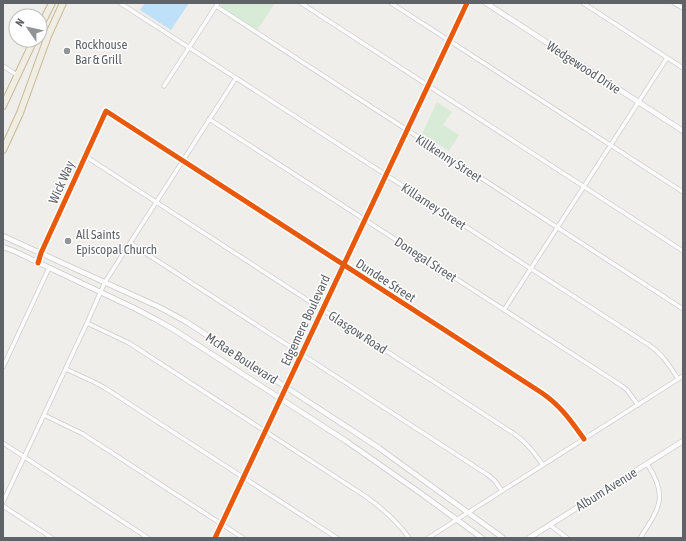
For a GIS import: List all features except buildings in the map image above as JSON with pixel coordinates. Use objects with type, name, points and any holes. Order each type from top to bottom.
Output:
[{"type":"highway","points":[[3,150],[20,113],[48,36],[63,3]]},
{"type":"highway","points":[[3,106],[30,48]]},
{"type":"main road","name":"Edgemere Boulevard","points":[[215,538],[466,3]]},
{"type":"main road","name":"Wedgewood Drive","points":[[486,3],[683,131]]},
{"type":"main road","name":"McRae Boulevard","points":[[3,236],[159,306],[379,448],[503,538]]},
{"type":"main road","name":"McRae Boulevard","points":[[3,247],[145,314],[176,331],[369,457],[482,538]]},
{"type":"main road","name":"Album Avenue","points":[[529,538],[683,441]]},
{"type":"street","name":"Killarney Street","points":[[120,3],[655,349],[667,361],[678,379]]},
{"type":"street","points":[[300,3],[683,251]]},
{"type":"street","points":[[391,3],[683,192]]},
{"type":"street","points":[[583,3],[683,68]]},
{"type":"street","points":[[674,3],[683,8]]},
{"type":"street","points":[[164,86],[217,5]]},
{"type":"street","name":"Killkenny Street","points":[[217,5],[683,309]]},
{"type":"street","points":[[504,310],[667,58]]},
{"type":"street","points":[[3,66],[17,75]]},
{"type":"street","points":[[3,502],[66,369],[105,282],[236,78]]},
{"type":"street","name":"Wick Way","points":[[38,263],[41,253],[106,111]]},
{"type":"street","name":"Dundee Street","points":[[106,111],[552,400],[562,409],[584,439]]},
{"type":"street","name":"Donegal Street","points":[[210,119],[622,386],[627,390],[638,405]]},
{"type":"street","name":"Glasgow Road","points":[[85,156],[516,435],[526,443],[543,465]]},
{"type":"street","points":[[130,243],[488,475],[502,491]]},
{"type":"street","points":[[3,367],[49,268]]},
{"type":"street","points":[[87,323],[129,343],[378,505],[394,520],[408,538]]},
{"type":"street","points":[[66,369],[106,388],[337,538]]},
{"type":"street","points":[[428,538],[683,376]]},
{"type":"street","points":[[44,415],[83,434],[243,538]]},
{"type":"street","points":[[3,443],[148,538]]},
{"type":"street","points":[[640,538],[655,514],[658,508],[659,500],[658,484],[647,464]]},
{"type":"street","points":[[3,506],[52,538]]},
{"type":"street","points":[[550,525],[567,538]]},
{"type":"green space","points":[[222,3],[275,3],[257,30],[222,8]]},
{"type":"green space","points":[[437,102],[452,112],[443,125],[459,135],[449,151],[422,134]]},
{"type":"water","points":[[145,3],[189,3],[171,30],[140,10]]},
{"type":"cycle path","points":[[215,538],[467,3]]},
{"type":"cycle path","points":[[38,263],[41,253],[106,111],[542,393],[560,409],[584,439]]},
{"type":"place","name":"Rockhouse Bar & Grill","points":[[67,51]]},
{"type":"place","name":"All Saints Episcopal Church","points":[[68,241]]}]
